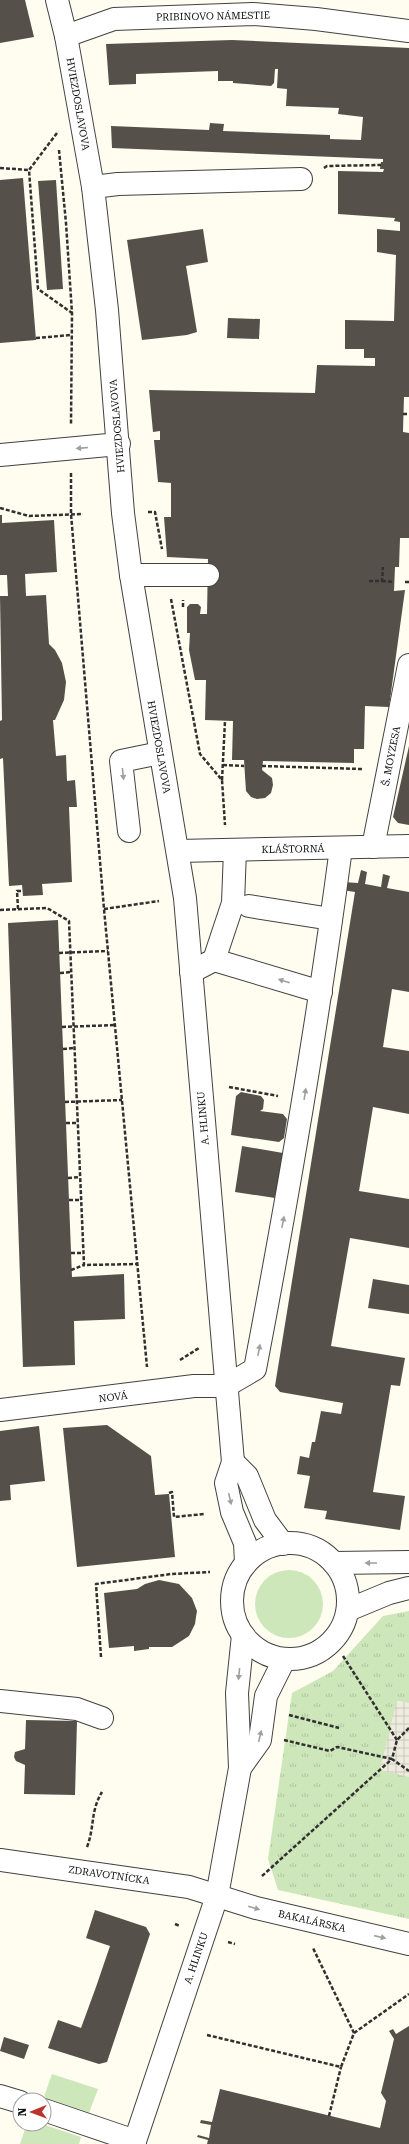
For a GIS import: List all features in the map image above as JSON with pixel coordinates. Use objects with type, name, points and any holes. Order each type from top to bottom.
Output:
[{"type":"street","name":"HVIEZDOSLAVOVA","points":[[57,0],[66,36],[93,187],[107,310],[119,444],[123,513],[131,575],[160,753],[178,851]]},
{"type":"street","name":"PRIBINOVO NÁMESTIE","points":[[66,36],[114,19],[253,14],[316,19],[409,31]]},
{"type":"street","points":[[93,187],[118,184],[301,179]]},
{"type":"street","points":[[0,455],[119,444]]},
{"type":"street","points":[[131,575],[208,575]]},
{"type":"street","name":"Š. MOYZESA","points":[[373,847],[409,665]]},
{"type":"street","points":[[129,831],[122,761],[160,753]]},
{"type":"street","name":"KLÁŠTORNÁ","points":[[178,851],[409,846]]},
{"type":"street","points":[[226,1386],[255,1368],[286,1208],[321,992],[340,848]]},
{"type":"street","points":[[191,972],[214,960],[233,903],[230,850]]},
{"type":"street","name":"A. HLINKU","points":[[178,851],[185,898],[233,1462],[226,1483],[232,1512],[245,1543],[246,1563]]},
{"type":"street","points":[[249,906],[331,919]]},
{"type":"street","points":[[214,960],[321,992]]},
{"type":"street","name":"NOVÁ","points":[[0,1410],[194,1386],[226,1386]]},
{"type":"street","points":[[233,1462],[247,1476],[265,1520],[283,1544]]},
{"type":"street","points":[[283,1544],[308,1546],[319,1551],[334,1563],[346,1585],[349,1598],[348,1610],[339,1634],[326,1648],[303,1659],[284,1660],[260,1652],[243,1636],[233,1614],[232,1599],[238,1576],[246,1563],[265,1549],[283,1544]]},
{"type":"street","points":[[334,1563],[409,1562]]},
{"type":"street","points":[[348,1610],[389,1593],[409,1588]]},
{"type":"street","name":"A. HLINKU","points":[[134,2142],[217,1896],[240,1768],[237,1693],[243,1636]]},
{"type":"street","name":"A. HLINKU","points":[[240,1768],[260,1740],[266,1696],[284,1660]]},
{"type":"street","points":[[0,1702],[77,1709],[102,1718]]},
{"type":"street","name":"ZDRAVOTNÍCKA","points":[[0,1860],[189,1887],[217,1896]]},
{"type":"street","name":"BAKALÁRSKA","points":[[217,1896],[256,1908],[409,1944]]},
{"type":"street","points":[[0,2096],[12,2100]]},
{"type":"street","points":[[52,2113],[134,2142]]},
{"type":"path","points":[[56,126],[58,141]]},
{"type":"path","points":[[57,133],[29,170],[38,289],[72,313]]},
{"type":"path","points":[[59,148],[72,313],[72,514],[104,909],[148,1373]]},
{"type":"path","points":[[301,179],[327,166],[381,165]]},
{"type":"path","points":[[0,168],[29,170]]},
{"type":"path","points":[[36,338],[72,335]]},
{"type":"path","points":[[403,414],[409,414]]},
{"type":"path","points":[[0,508],[29,516],[83,514]]},
{"type":"path","points":[[141,512],[155,512],[200,754],[222,780]]},
{"type":"path","points":[[382,581],[383,567]]},
{"type":"path","points":[[369,581],[394,582]]},
{"type":"path","points":[[177,633],[182,633]]},
{"type":"path","points":[[225,721],[222,780],[230,850]]},
{"type":"path","points":[[223,765],[244,766]]},
{"type":"path","points":[[262,766],[367,769]]},
{"type":"path","points":[[18,909],[17,891],[22,891]]},
{"type":"path","points":[[104,909],[163,900]]},
{"type":"path","points":[[0,910],[47,908],[69,921],[84,1265]]},
{"type":"path","points":[[60,953],[108,951]]},
{"type":"path","points":[[60,973],[71,972]]},
{"type":"path","points":[[62,1028],[115,1025]]},
{"type":"path","points":[[63,1049],[74,1048]]},
{"type":"path","points":[[229,1087],[261,1093]]},
{"type":"path","points":[[65,1102],[122,1100]]},
{"type":"path","points":[[66,1124],[78,1123]]},
{"type":"path","points":[[68,1178],[80,1177]]},
{"type":"path","points":[[69,1200],[81,1200]]},
{"type":"path","points":[[71,1253],[83,1253]]},
{"type":"path","points":[[71,1270],[84,1265],[138,1264]]},
{"type":"path","points":[[180,1360],[206,1343]]},
{"type":"path","points":[[168,1493],[172,1492],[174,1517],[204,1514]]},
{"type":"path","points":[[102,1657],[96,1584],[171,1574],[210,1572]]},
{"type":"path","points":[[343,1656],[397,1740]]},
{"type":"path","points":[[283,1714],[339,1728]]},
{"type":"path","points":[[262,1876],[392,1759],[397,1740],[409,1728]]},
{"type":"path","points":[[279,1739],[330,1751],[338,1747],[392,1759],[409,1771]]},
{"type":"path","points":[[78,1871],[93,1833],[94,1805],[102,1792]]},
{"type":"path","points":[[175,1924],[180,1926]]},
{"type":"path","points":[[311,1946],[354,2033]]},
{"type":"path","points":[[329,2116],[341,2067],[354,2033],[409,1994]]},
{"type":"path","points":[[207,2035],[341,2067]]},
{"type":"green space","points":[[289,1570],[302,1573],[313,1580],[320,1591],[323,1604],[320,1617],[313,1628],[302,1635],[289,1638],[276,1635],[265,1628],[258,1617],[255,1604],[258,1591],[265,1580],[276,1573]]},
{"type":"green space","points":[[409,1611],[409,1919],[278,1890],[268,1859],[292,1693],[333,1671],[383,1616]]},
{"type":"green space","points":[[52,2074],[98,2089],[89,2113],[52,2100],[52,2092],[46,2092]]},
{"type":"green space","points":[[52,2127],[81,2137],[79,2144],[20,2144],[24,2132],[52,2132]]},
{"type":"shaded area","points":[[397,1700],[409,1703],[409,1777],[380,1770]]},
{"type":"building","points":[[0,0],[25,0],[34,37],[0,43]]},
{"type":"building","points":[[232,40],[409,48],[409,397],[404,397],[403,432],[409,433],[409,538],[400,538],[399,567],[395,567],[394,591],[405,590],[389,707],[365,706],[364,749],[354,749],[354,763],[263,761],[262,770],[272,778],[273,785],[271,793],[265,798],[257,799],[251,797],[246,791],[244,760],[232,760],[233,721],[205,720],[206,680],[195,680],[189,650],[190,633],[187,633],[187,607],[190,604],[198,604],[201,607],[200,614],[207,614],[208,559],[167,557],[164,517],[171,517],[171,483],[158,482],[154,440],[160,440],[160,431],[153,432],[149,390],[315,393],[317,365],[375,366],[375,358],[364,358],[364,349],[345,349],[345,320],[394,321],[396,255],[377,252],[377,229],[400,231],[400,222],[394,221],[395,218],[338,214],[338,171],[383,172],[384,169],[380,169],[383,159],[112,148],[111,126],[209,130],[210,123],[224,124],[223,131],[330,135],[330,139],[361,140],[363,117],[338,114],[339,108],[286,106],[287,89],[277,88],[278,69],[275,69],[274,83],[271,86],[233,83],[233,81],[218,81],[218,71],[136,74],[136,84],[109,85],[106,44]]},
{"type":"building","points":[[23,178],[36,340],[0,343],[0,180]]},
{"type":"building","points":[[56,180],[63,289],[47,290],[38,181]]},
{"type":"building","points":[[203,229],[208,262],[186,266],[197,332],[187,335],[142,340],[127,240]]},
{"type":"building","points":[[228,318],[260,319],[259,339],[227,338]]},
{"type":"building","points":[[0,515],[2,515],[2,523],[54,520],[57,572],[25,574],[26,596],[46,595],[49,644],[55,650],[62,663],[66,682],[64,700],[55,720],[53,720],[56,756],[66,755],[67,781],[75,780],[77,807],[69,807],[72,882],[42,884],[43,895],[23,896],[22,885],[9,886],[3,758],[0,759],[0,721],[2,720],[0,596],[8,596],[7,575],[0,575]]},
{"type":"building","points":[[409,746],[409,825],[398,823],[393,817]]},
{"type":"building","points":[[361,870],[367,872],[365,884],[381,887],[383,874],[390,876],[387,888],[409,892],[409,992],[392,989],[383,1047],[409,1051],[409,1114],[373,1107],[359,1191],[409,1199],[409,1248],[350,1238],[331,1346],[405,1358],[400,1386],[391,1385],[373,1492],[405,1496],[400,1530],[325,1519],[327,1511],[304,1508],[310,1476],[297,1474],[300,1456],[309,1458],[312,1442],[315,1442],[321,1411],[341,1414],[343,1403],[280,1392],[275,1386],[355,892],[342,890],[343,882],[358,883]]},
{"type":"building","points":[[58,920],[72,1277],[124,1274],[125,1319],[74,1321],[75,1365],[23,1367],[8,923]]},
{"type":"building","points":[[241,1092],[261,1096],[264,1100],[263,1109],[260,1111],[283,1114],[287,1119],[284,1138],[279,1142],[231,1135],[236,1096]]},
{"type":"building","points":[[242,1146],[283,1153],[275,1198],[235,1192]]},
{"type":"building","points":[[373,1279],[409,1285],[409,1314],[368,1308]]},
{"type":"building","points":[[107,1425],[151,1456],[155,1495],[169,1494],[175,1557],[77,1567],[63,1428]]},
{"type":"building","points":[[39,1426],[45,1481],[10,1485],[11,1500],[0,1501],[0,1431]]},
{"type":"building","points":[[159,1580],[179,1584],[192,1598],[197,1611],[195,1624],[189,1636],[172,1647],[149,1647],[149,1649],[134,1651],[134,1646],[109,1648],[104,1593],[137,1589],[145,1584]]},
{"type":"building","points":[[26,1720],[77,1721],[75,1795],[24,1794],[25,1765],[16,1761],[14,1757],[15,1752],[25,1749]]},
{"type":"building","points":[[95,1910],[146,1927],[150,1934],[107,2062],[99,2064],[48,2048],[58,2020],[81,2028],[110,1946],[86,1938]]},
{"type":"building","points":[[409,2026],[409,2144],[207,2144],[208,2140],[197,2137],[198,2135],[209,2138],[211,2125],[200,2123],[201,2120],[212,2122],[220,2089],[380,2128],[386,2101],[381,2093],[394,2039],[389,2031],[393,2029],[396,2034]]},
{"type":"building","points":[[4,2037],[29,2045],[24,2059],[0,2051]]}]
